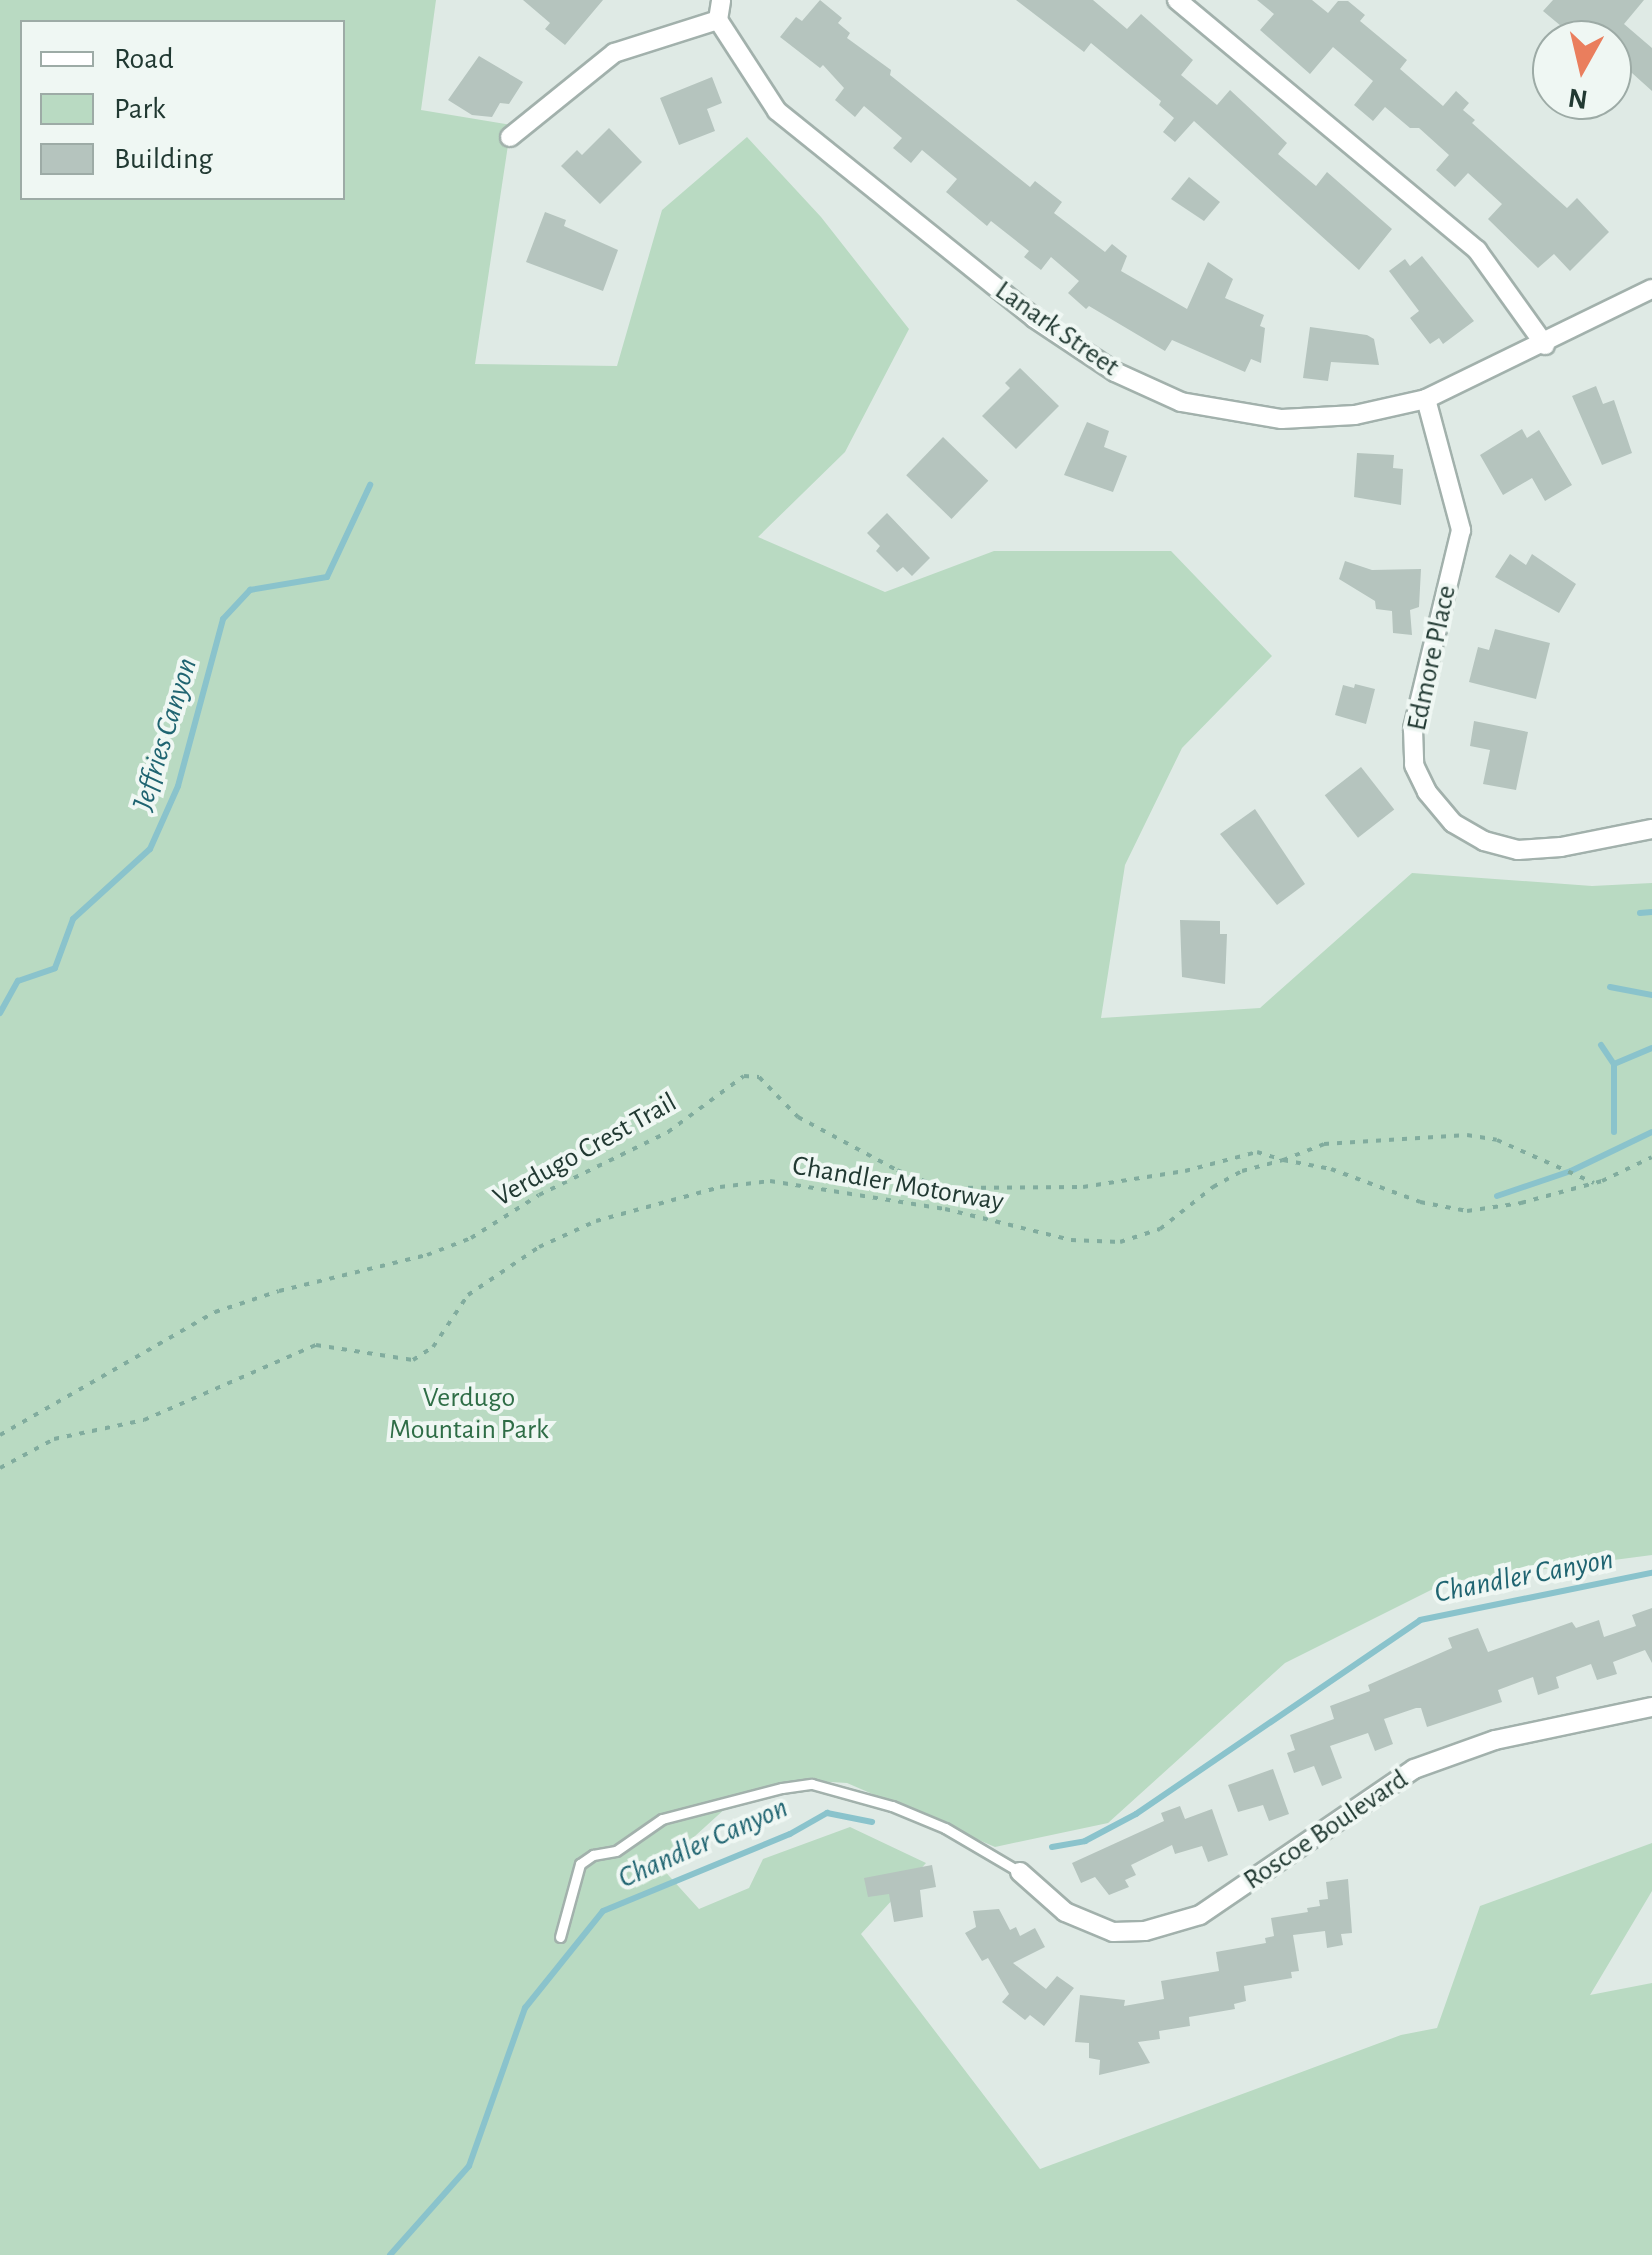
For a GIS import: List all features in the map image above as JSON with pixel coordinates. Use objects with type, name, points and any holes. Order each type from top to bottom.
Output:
[{"type":"street","points":[[510,137],[614,53],[718,20],[721,0]]},
{"type":"street","points":[[1176,0],[1477,250],[1545,345]]},
{"type":"street","name":"Lanark Street","points":[[718,20],[777,110],[1034,318],[1114,372],[1181,402],[1282,419],[1355,415],[1426,400],[1545,345],[1652,289]]},
{"type":"street","name":"Edmore Place","points":[[1426,400],[1461,530],[1413,729],[1414,765],[1427,792],[1453,822],[1484,841],[1518,850],[1562,847],[1652,828]]},
{"type":"street","name":"Roscoe Boulevard","points":[[1020,1872],[1065,1912],[1112,1932],[1144,1931],[1200,1916],[1414,1769],[1496,1740],[1652,1707]]},
{"type":"lane","points":[[560,1937],[580,1864],[593,1855],[616,1851],[662,1819],[782,1788],[812,1784],[892,1806],[945,1828],[1020,1872]]},
{"type":"path","name":"Verdugo Crest Trail","points":[[0,1435],[215,1312],[279,1291],[427,1256],[471,1238],[539,1195],[668,1132],[744,1076],[759,1077],[812,1125],[897,1170],[942,1188],[1083,1188],[1185,1172],[1257,1152],[1283,1160],[1324,1144],[1467,1136],[1496,1140],[1594,1183]]},
{"type":"path","name":"Chandler Motorway","points":[[0,1468],[54,1439],[144,1420],[316,1345],[413,1360],[433,1348],[468,1295],[538,1247],[596,1221],[720,1187],[770,1181],[945,1209],[1071,1240],[1120,1242],[1160,1228],[1212,1186],[1242,1170],[1283,1160],[1330,1169],[1420,1202],[1467,1211],[1520,1203],[1594,1183],[1652,1157]]},
{"type":"green space","name":"Verdugo Mountain Park","points":[[0,0],[436,0],[421,110],[511,125],[475,364],[617,366],[662,210],[747,137],[821,217],[909,329],[845,452],[758,537],[885,592],[994,551],[1171,551],[1272,656],[1182,748],[1125,865],[1101,1018],[1260,1008],[1412,873],[1592,886],[1652,883],[1652,1555],[1447,1582],[1285,1663],[1108,1823],[995,1847],[847,1783],[815,1781],[739,1796],[661,1867],[699,1909],[749,1888],[763,1859],[850,1827],[926,1863],[861,1934],[1040,2169],[1401,2035],[1437,2028],[1480,1906],[1652,1843],[1652,1891],[1590,1995],[1652,1983],[1652,2255],[0,2255]]},
{"type":"building","points":[[523,0],[603,0],[565,45],[545,29],[550,23]]},
{"type":"building","points":[[820,0],[842,18],[838,23],[850,33],[847,38],[891,70],[890,75],[1030,187],[1035,181],[1062,202],[1054,213],[1105,252],[1112,244],[1127,256],[1121,271],[1187,309],[1208,262],[1233,279],[1225,298],[1264,315],[1260,326],[1265,328],[1261,363],[1251,359],[1245,372],[1172,340],[1165,351],[1089,306],[1086,309],[1068,293],[1079,281],[1051,257],[1041,270],[1024,257],[1029,251],[991,221],[987,226],[946,192],[957,179],[922,150],[911,163],[893,148],[902,138],[864,106],[855,117],[835,100],[844,88],[823,65],[820,68],[780,37],[796,17],[802,21]]},
{"type":"building","points":[[1016,0],[1093,0],[1127,29],[1141,14],[1193,60],[1181,75],[1217,105],[1230,90],[1287,143],[1278,154],[1316,186],[1327,172],[1392,229],[1359,270],[1194,121],[1175,142],[1163,132],[1174,118],[1159,105],[1161,101],[1091,43],[1084,52]]},
{"type":"building","points":[[1257,0],[1312,0],[1328,13],[1338,1],[1348,1],[1365,15],[1360,21],[1407,60],[1400,69],[1443,106],[1456,91],[1469,103],[1463,110],[1475,120],[1472,123],[1567,208],[1577,198],[1609,232],[1570,271],[1554,254],[1538,268],[1488,219],[1502,204],[1468,173],[1455,187],[1436,170],[1449,155],[1419,128],[1410,128],[1385,107],[1373,121],[1354,105],[1373,81],[1333,47],[1310,74],[1260,30],[1274,14]]},
{"type":"building","points":[[1553,0],[1644,0],[1627,20],[1554,20],[1543,11]]},
{"type":"building","points":[[1632,31],[1652,48],[1652,91],[1632,73]]},
{"type":"building","points":[[479,56],[523,82],[509,104],[500,103],[492,117],[472,115],[448,100]]},
{"type":"building","points":[[712,77],[722,103],[707,109],[715,131],[679,145],[660,98]]},
{"type":"building","points":[[609,128],[642,162],[600,204],[561,166],[577,150],[582,155]]},
{"type":"building","points":[[1189,177],[1220,202],[1204,221],[1171,199]]},
{"type":"building","points":[[545,212],[566,220],[564,226],[618,250],[603,291],[526,262]]},
{"type":"building","points":[[1422,256],[1474,321],[1443,344],[1439,338],[1430,344],[1410,318],[1419,311],[1389,271],[1405,259],[1410,266]]},
{"type":"building","points":[[1310,327],[1367,335],[1374,339],[1379,365],[1331,362],[1328,381],[1303,378]]},
{"type":"building","points":[[1020,368],[1059,406],[1016,449],[982,416],[1010,388],[1005,383]]},
{"type":"building","points":[[1596,386],[1603,404],[1614,400],[1632,453],[1602,465],[1572,396]]},
{"type":"building","points":[[1087,422],[1109,431],[1104,447],[1127,456],[1113,492],[1064,475]]},
{"type":"building","points":[[1522,429],[1527,438],[1539,430],[1572,485],[1545,501],[1532,478],[1503,495],[1480,455]]},
{"type":"building","points":[[943,437],[988,481],[952,519],[906,475]]},
{"type":"building","points":[[1357,453],[1394,455],[1393,468],[1403,469],[1401,505],[1354,497]]},
{"type":"building","points":[[887,513],[930,558],[912,576],[903,567],[897,572],[876,551],[880,546],[867,533]]},
{"type":"building","points":[[1510,554],[1526,565],[1532,554],[1576,584],[1559,613],[1495,577]]},
{"type":"building","points":[[1345,561],[1372,570],[1421,569],[1419,607],[1410,610],[1412,635],[1393,633],[1392,611],[1376,609],[1375,601],[1339,579]]},
{"type":"building","points":[[1495,629],[1550,643],[1536,699],[1469,682],[1478,647],[1489,650]]},
{"type":"building","points":[[1355,684],[1375,689],[1366,724],[1335,715],[1343,685],[1354,688]]},
{"type":"building","points":[[1474,721],[1528,732],[1516,790],[1483,784],[1490,750],[1470,746]]},
{"type":"building","points":[[1361,767],[1394,810],[1358,838],[1325,795]]},
{"type":"building","points":[[1255,809],[1305,884],[1277,905],[1220,834]]},
{"type":"building","points":[[1180,920],[1220,921],[1220,934],[1227,934],[1225,984],[1182,977]]},
{"type":"building","points":[[1652,1608],[1652,1663],[1645,1650],[1613,1662],[1617,1674],[1597,1680],[1591,1664],[1556,1677],[1559,1688],[1538,1695],[1533,1677],[1498,1690],[1502,1702],[1427,1727],[1421,1708],[1416,1708],[1384,1719],[1393,1744],[1375,1751],[1368,1733],[1330,1746],[1342,1778],[1322,1786],[1314,1766],[1294,1773],[1287,1753],[1295,1750],[1290,1735],[1334,1719],[1330,1706],[1370,1691],[1368,1685],[1452,1648],[1448,1638],[1478,1628],[1488,1652],[1572,1622],[1576,1628],[1599,1620],[1604,1637],[1636,1626],[1632,1615]]},
{"type":"building","points":[[1273,1769],[1289,1814],[1269,1821],[1263,1805],[1238,1812],[1228,1785]]},
{"type":"building","points":[[1180,1806],[1185,1819],[1212,1809],[1228,1855],[1208,1862],[1202,1846],[1175,1854],[1172,1845],[1131,1865],[1136,1875],[1125,1880],[1129,1887],[1109,1895],[1095,1877],[1081,1883],[1072,1863],[1164,1821],[1161,1813]]},
{"type":"building","points":[[932,1865],[936,1887],[920,1890],[923,1917],[894,1922],[889,1894],[868,1897],[864,1878]]},
{"type":"building","points":[[1348,1879],[1352,1933],[1341,1934],[1343,1945],[1327,1948],[1325,1931],[1293,1935],[1299,1971],[1291,1972],[1292,1978],[1244,1986],[1246,2001],[1234,2004],[1235,2009],[1189,2017],[1190,2026],[1159,2031],[1160,2039],[1138,2042],[1150,2063],[1099,2075],[1100,2060],[1089,2058],[1089,2043],[1075,2042],[1080,1995],[1125,2000],[1124,2006],[1164,1999],[1161,1981],[1219,1971],[1216,1952],[1266,1943],[1265,1938],[1274,1936],[1271,1918],[1320,1906],[1319,1900],[1328,1899],[1326,1882]]},
{"type":"building","points":[[999,1909],[1010,1930],[1016,1927],[1020,1936],[1035,1928],[1045,1947],[1013,1963],[1046,1989],[1057,1976],[1074,1988],[1044,2026],[1030,2015],[1025,2020],[1002,2002],[1009,1994],[988,1958],[982,1961],[965,1933],[976,1927],[973,1911]]},
{"type":"waterway","name":"Jeffries Canyon","points":[[0,1013],[18,981],[55,968],[73,919],[150,849],[178,786],[223,619],[250,590],[327,577],[370,485]]},
{"type":"waterway","points":[[1640,913],[1652,912]]},
{"type":"waterway","points":[[1610,987],[1652,995]]},
{"type":"waterway","points":[[1601,1045],[1614,1064],[1614,1132]]},
{"type":"waterway","points":[[1614,1064],[1652,1048]]},
{"type":"waterway","points":[[1497,1196],[1571,1171],[1652,1132]]},
{"type":"waterway","name":"Chandler Canyon","points":[[1052,1847],[1085,1841],[1136,1814],[1420,1620],[1652,1573]]},
{"type":"waterway","name":"Chandler Canyon","points":[[390,2255],[469,2166],[525,2008],[603,1911],[790,1834],[827,1813],[872,1822]]}]
